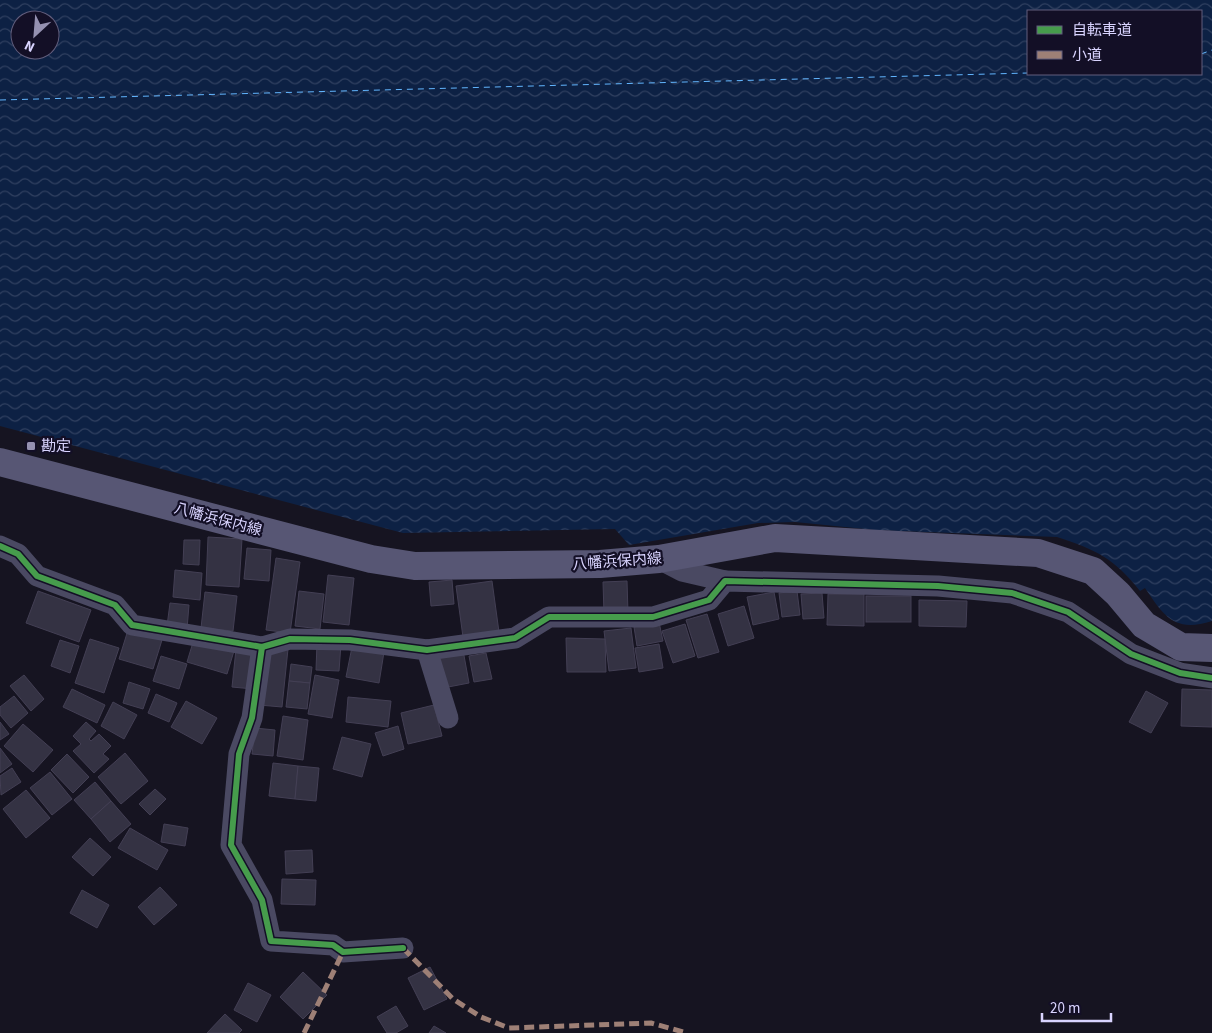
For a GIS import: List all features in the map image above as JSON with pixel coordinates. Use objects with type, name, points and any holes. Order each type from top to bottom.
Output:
[{"type":"main road","name":"八幡浜保内線","points":[[0,462],[371,559],[415,566],[600,564],[659,559],[775,538],[1038,552],[1093,571],[1118,594],[1144,625],[1180,660],[1212,648]]},
{"type":"street","points":[[0,546],[18,554],[37,576],[114,605],[132,625],[262,647],[290,639],[350,640],[427,650],[515,638],[549,618],[653,617],[709,600],[725,581]]},
{"type":"street","points":[[659,559],[682,570],[725,581],[938,586],[1012,593],[1068,612],[1131,654],[1180,660],[1212,678]]},
{"type":"street","points":[[262,647],[252,718],[239,754],[231,845],[262,900],[271,941],[333,945],[344,952],[403,948]]},
{"type":"street","points":[[427,650],[448,718]]},
{"type":"water","points":[[0,0],[1212,0],[1212,621],[1188,625],[1171,620],[1158,607],[1145,588],[1140,591],[1113,563],[1093,551],[1057,537],[875,530],[795,522],[758,523],[629,545],[615,529],[403,533],[0,426]]},
{"type":"building","points":[[208,537],[242,539],[239,587],[206,585]]},
{"type":"building","points":[[184,540],[200,540],[199,565],[183,564]]},
{"type":"building","points":[[247,548],[271,550],[269,581],[244,579]]},
{"type":"building","points":[[276,558],[300,562],[290,633],[266,630]]},
{"type":"building","points":[[175,570],[202,573],[200,600],[173,597]]},
{"type":"building","points":[[328,575],[354,578],[349,625],[323,622]]},
{"type":"building","points":[[452,580],[454,604],[431,606],[429,582]]},
{"type":"building","points":[[492,581],[499,632],[463,637],[456,586]]},
{"type":"building","points":[[627,581],[628,613],[604,614],[603,582]]},
{"type":"building","points":[[38,591],[91,610],[79,642],[26,623]]},
{"type":"building","points":[[299,591],[324,594],[320,629],[295,626]]},
{"type":"building","points":[[797,591],[800,615],[782,617],[779,593]]},
{"type":"building","points":[[205,592],[237,596],[233,631],[201,628]]},
{"type":"building","points":[[774,592],[779,619],[753,625],[747,597]]},
{"type":"building","points":[[822,593],[824,618],[803,619],[801,594]]},
{"type":"building","points":[[828,594],[864,594],[864,626],[827,625]]},
{"type":"building","points":[[866,596],[911,596],[911,622],[866,622]]},
{"type":"building","points":[[919,600],[967,601],[966,627],[919,626]]},
{"type":"building","points":[[170,603],[189,605],[187,629],[167,626]]},
{"type":"building","points":[[744,606],[754,638],[728,646],[718,614]]},
{"type":"building","points":[[707,614],[719,652],[698,658],[686,620]]},
{"type":"building","points":[[659,622],[663,641],[637,646],[634,627]]},
{"type":"building","points":[[685,624],[695,656],[673,663],[662,631]]},
{"type":"building","points":[[631,628],[636,668],[609,671],[604,631]]},
{"type":"building","points":[[128,630],[162,640],[153,669],[119,659]]},
{"type":"building","points":[[566,638],[605,639],[606,672],[567,672]]},
{"type":"building","points":[[90,639],[119,648],[104,693],[75,683]]},
{"type":"building","points":[[194,639],[234,651],[227,674],[187,662]]},
{"type":"building","points":[[60,640],[79,646],[70,673],[51,666]]},
{"type":"building","points":[[317,643],[341,644],[339,671],[316,670]]},
{"type":"building","points":[[659,644],[663,668],[639,672],[635,648]]},
{"type":"building","points":[[265,647],[288,649],[282,707],[259,705]]},
{"type":"building","points":[[352,647],[384,652],[379,683],[346,677]]},
{"type":"building","points":[[236,649],[257,651],[253,689],[232,687]]},
{"type":"building","points":[[463,650],[469,683],[443,688],[437,655]]},
{"type":"building","points":[[486,653],[492,679],[474,682],[469,656]]},
{"type":"building","points":[[161,656],[187,664],[179,689],[153,681]]},
{"type":"building","points":[[291,664],[312,667],[310,683],[289,681]]},
{"type":"building","points":[[24,675],[44,699],[31,711],[10,686]]},
{"type":"building","points":[[315,675],[339,680],[332,718],[308,714]]},
{"type":"building","points":[[289,681],[310,683],[307,709],[286,707]]},
{"type":"building","points":[[129,682],[150,689],[143,709],[123,703]]},
{"type":"building","points":[[72,689],[105,705],[97,723],[63,707]]},
{"type":"building","points":[[1182,689],[1212,690],[1212,727],[1181,726]]},
{"type":"building","points":[[1146,691],[1168,703],[1151,733],[1129,722]]},
{"type":"building","points":[[156,694],[177,703],[169,722],[148,713]]},
{"type":"building","points":[[14,696],[28,713],[11,728],[0,715],[0,707]]},
{"type":"building","points":[[348,697],[391,701],[388,727],[346,722]]},
{"type":"building","points":[[186,701],[217,718],[202,744],[171,727]]},
{"type":"building","points":[[113,702],[137,715],[124,739],[101,726]]},
{"type":"building","points":[[434,705],[442,736],[408,744],[401,713]]},
{"type":"building","points":[[283,716],[308,720],[303,760],[277,756]]},
{"type":"building","points":[[0,722],[9,734],[0,740]]},
{"type":"building","points":[[86,722],[96,731],[89,739],[91,741],[99,734],[111,746],[103,754],[109,759],[94,773],[73,751],[81,744],[73,736]]},
{"type":"building","points":[[23,724],[53,750],[33,772],[4,746]]},
{"type":"building","points":[[398,726],[404,749],[383,756],[375,733]]},
{"type":"building","points":[[255,728],[275,730],[273,756],[252,754]]},
{"type":"building","points":[[342,737],[371,744],[362,777],[333,769]]},
{"type":"building","points":[[0,748],[12,764],[0,773]]},
{"type":"building","points":[[125,753],[148,781],[121,804],[98,777]]},
{"type":"building","points":[[67,754],[89,777],[73,793],[51,770]]},
{"type":"building","points":[[273,763],[298,766],[295,799],[269,796]]},
{"type":"building","points":[[298,766],[319,768],[316,801],[295,799]]},
{"type":"building","points":[[12,768],[21,782],[1,795],[0,776]]},
{"type":"building","points":[[50,772],[72,799],[52,815],[30,788]]},
{"type":"building","points":[[95,782],[111,801],[91,819],[74,800]]},
{"type":"building","points":[[155,789],[166,799],[150,815],[139,804]]},
{"type":"building","points":[[26,790],[50,818],[26,838],[3,809]]},
{"type":"building","points":[[111,801],[131,824],[110,842],[91,819]]},
{"type":"building","points":[[164,824],[188,828],[185,846],[161,842]]},
{"type":"building","points":[[130,828],[168,850],[157,870],[118,848]]},
{"type":"building","points":[[90,838],[111,857],[93,876],[72,857]]},
{"type":"building","points":[[312,850],[313,872],[286,874],[285,851]]},
{"type":"building","points":[[282,879],[316,880],[315,905],[281,904]]},
{"type":"building","points":[[160,887],[177,905],[154,925],[138,907]]},
{"type":"building","points":[[82,890],[109,905],[97,928],[70,913]]},
{"type":"building","points":[[430,967],[447,999],[424,1010],[408,978]]},
{"type":"building","points":[[303,972],[327,995],[303,1019],[280,997]]},
{"type":"building","points":[[248,983],[271,995],[257,1022],[234,1010]]},
{"type":"building","points":[[396,1006],[408,1026],[396,1033],[387,1033],[377,1017]]},
{"type":"building","points":[[225,1014],[242,1030],[239,1033],[207,1033]]},
{"type":"building","points":[[434,1026],[446,1033],[429,1033]]},
{"type":"ferry route","points":[[1202,54],[1212,50]]},
{"type":"ferry route","points":[[0,100],[1027,73]]},
{"type":"marked path","points":[[403,948],[453,999],[481,1017],[509,1028],[651,1023],[687,1033]]},
{"type":"marked path","points":[[304,1033],[343,952]]},
{"type":"cycle path","points":[[0,546],[18,554],[37,576],[115,605],[132,625],[262,647],[290,639],[350,640],[427,650],[515,638],[549,617],[653,617],[709,600],[725,581],[938,586],[1012,593],[1068,612],[1131,654],[1180,673],[1212,678]]},
{"type":"cycle path","points":[[262,647],[252,718],[239,754],[231,845],[262,900],[271,941],[333,945],[343,952],[403,948]]},
{"type":"place","name":"勘定","points":[[31,446]]}]
